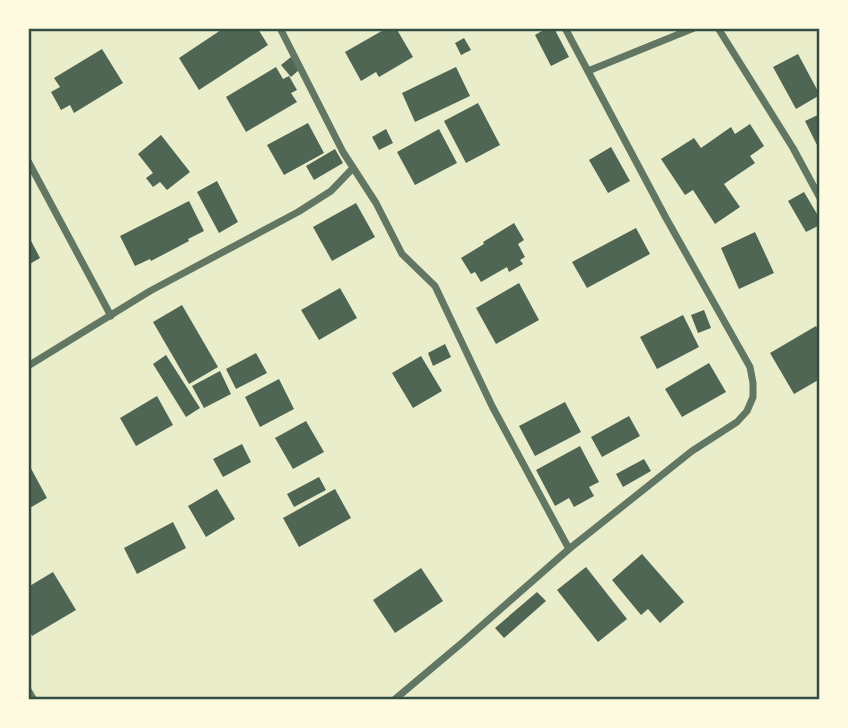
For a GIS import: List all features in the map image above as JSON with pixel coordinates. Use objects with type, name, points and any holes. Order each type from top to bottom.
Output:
[{"type":"street","points":[[280,28],[331,128],[376,203],[402,254],[435,286],[492,406],[569,549]]},
{"type":"street","points":[[394,700],[569,549],[692,451],[737,422],[747,411],[753,397],[750,367],[666,218],[565,28]]},
{"type":"street","points":[[588,71],[694,28]]},
{"type":"street","points":[[718,28],[793,148],[820,198]]},
{"type":"street","points":[[28,161],[111,316]]},
{"type":"street","points":[[28,366],[149,291],[298,212],[331,191],[353,168]]},
{"type":"street","points":[[28,690],[34,700]]},
{"type":"building","points":[[224,28],[251,28],[253,31],[258,29],[268,45],[199,90],[179,58]]},
{"type":"building","points":[[387,28],[396,28],[413,57],[379,77],[376,72],[361,81],[345,52]]},
{"type":"building","points":[[547,28],[554,28],[569,57],[551,66],[535,35]]},
{"type":"building","points":[[464,38],[471,50],[461,55],[455,43]]},
{"type":"building","points":[[102,49],[123,83],[74,113],[70,105],[61,110],[51,92],[60,87],[54,78]]},
{"type":"building","points":[[798,54],[820,95],[796,109],[773,67]]},
{"type":"building","points":[[291,57],[300,69],[291,77],[281,65]]},
{"type":"building","points":[[276,67],[283,79],[289,76],[297,90],[291,93],[297,102],[246,132],[226,97]]},
{"type":"building","points":[[456,67],[470,96],[415,122],[402,93]]},
{"type":"building","points":[[478,103],[500,145],[466,163],[444,121]]},
{"type":"building","points":[[820,114],[820,151],[805,121]]},
{"type":"building","points":[[308,123],[324,153],[284,175],[267,145]]},
{"type":"building","points":[[750,124],[764,146],[750,156],[755,163],[724,184],[740,207],[715,224],[693,190],[685,195],[661,159],[694,138],[701,148],[731,127],[735,134]]},
{"type":"building","points":[[386,129],[393,143],[379,150],[372,137]]},
{"type":"building","points":[[439,129],[457,163],[415,185],[397,152]]},
{"type":"building","points":[[161,135],[190,172],[167,190],[160,182],[153,187],[146,178],[153,173],[138,154]]},
{"type":"building","points":[[611,147],[630,181],[608,193],[589,160]]},
{"type":"building","points":[[335,149],[343,163],[314,180],[306,166]]},
{"type":"building","points":[[217,181],[238,222],[219,233],[197,192]]},
{"type":"building","points":[[804,192],[820,219],[820,225],[806,232],[788,201]]},
{"type":"building","points":[[189,201],[204,231],[151,261],[150,259],[135,266],[120,236]]},
{"type":"building","points":[[356,203],[375,237],[332,261],[313,227]]},
{"type":"building","points":[[514,223],[524,240],[518,244],[525,257],[520,260],[523,264],[509,272],[507,267],[481,282],[475,272],[471,274],[461,258]]},
{"type":"building","points":[[636,228],[650,254],[587,288],[572,262]]},
{"type":"building","points":[[755,232],[774,273],[739,289],[721,248]]},
{"type":"building","points":[[28,235],[40,258],[28,265]]},
{"type":"building","points":[[519,283],[539,320],[496,344],[476,308]]},
{"type":"building","points":[[340,288],[357,318],[319,340],[301,310]]},
{"type":"building","points":[[182,305],[218,367],[189,384],[153,322]]},
{"type":"building","points":[[704,310],[711,328],[698,333],[691,315]]},
{"type":"building","points":[[683,315],[699,347],[657,369],[640,337]]},
{"type":"building","points":[[816,326],[820,333],[820,379],[794,394],[770,353]]},
{"type":"building","points":[[445,344],[451,357],[433,366],[428,353]]},
{"type":"building","points":[[256,353],[267,373],[236,389],[226,369]]},
{"type":"building","points":[[166,355],[200,408],[186,417],[153,364]]},
{"type":"building","points":[[421,356],[442,391],[413,408],[392,373]]},
{"type":"building","points":[[709,363],[726,392],[682,417],[665,389]]},
{"type":"building","points":[[220,371],[231,394],[204,408],[192,386]]},
{"type":"building","points":[[279,379],[294,409],[260,427],[245,397]]},
{"type":"building","points":[[157,396],[173,425],[136,446],[120,418]]},
{"type":"building","points":[[565,402],[581,432],[535,456],[519,426]]},
{"type":"building","points":[[629,416],[640,436],[602,457],[591,437]]},
{"type":"building","points":[[306,421],[324,452],[293,469],[275,438]]},
{"type":"building","points":[[242,444],[251,462],[223,477],[213,459]]},
{"type":"building","points":[[580,446],[599,482],[589,487],[594,496],[574,507],[569,498],[555,506],[536,470]]},
{"type":"building","points":[[644,459],[651,471],[623,487],[616,474]]},
{"type":"building","points":[[28,463],[47,498],[28,509]]},
{"type":"building","points":[[319,477],[326,490],[294,507],[287,494]]},
{"type":"building","points":[[217,489],[235,519],[206,537],[188,506]]},
{"type":"building","points":[[335,489],[351,518],[299,547],[283,518]]},
{"type":"building","points":[[173,522],[186,548],[137,574],[124,548]]},
{"type":"building","points":[[642,554],[684,602],[660,623],[648,609],[641,615],[612,580]]},
{"type":"building","points":[[586,567],[627,619],[598,642],[557,590]]},
{"type":"building","points":[[421,568],[443,601],[395,633],[373,600]]},
{"type":"building","points":[[53,572],[76,610],[32,636],[28,629],[28,587]]},
{"type":"building","points":[[537,592],[546,601],[504,638],[495,628]]}]
